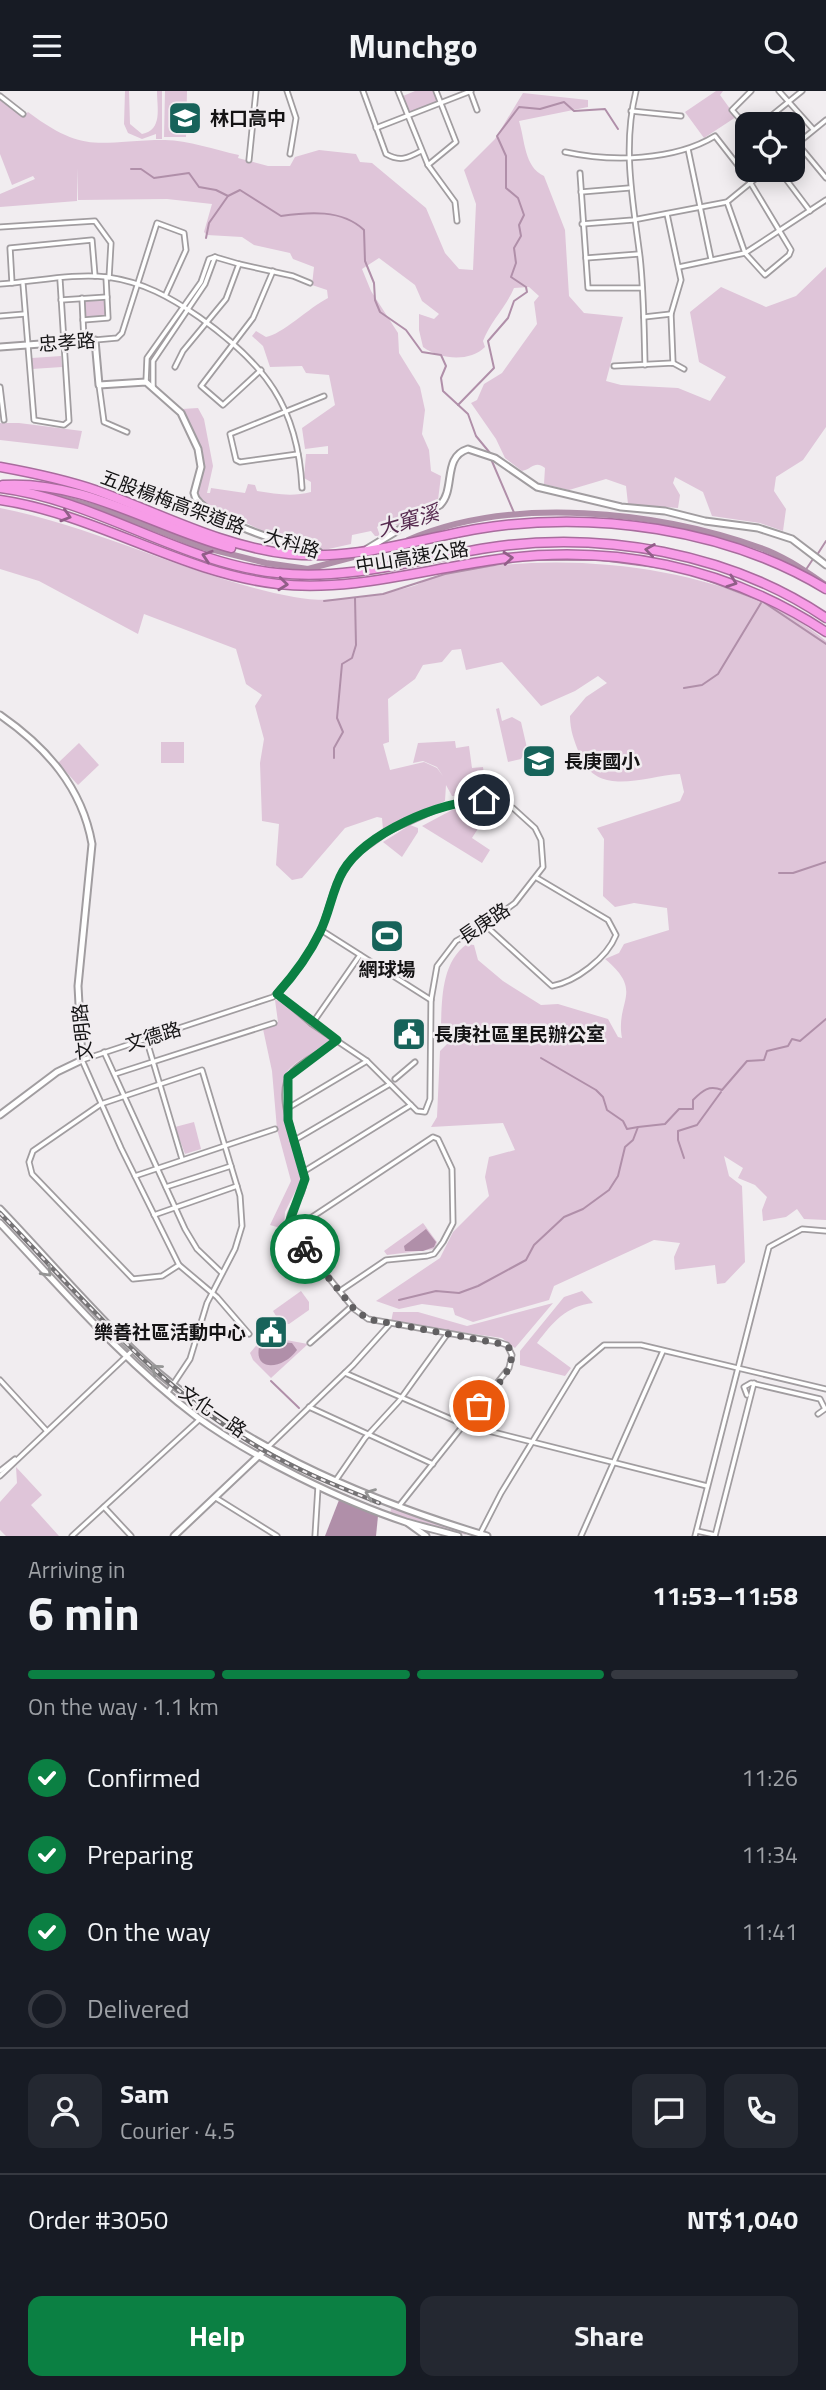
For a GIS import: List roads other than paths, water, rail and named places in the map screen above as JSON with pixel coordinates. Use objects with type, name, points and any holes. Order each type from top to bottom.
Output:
[{"type":"highway","name":"五股楊梅高架道路","points":[[0,467],[96,491],[217,538],[287,554],[346,554],[496,526],[583,523],[643,529],[732,546],[763,557],[826,589]]},
{"type":"highway","name":"五股楊梅高架道路","points":[[0,486],[30,485],[73,491],[204,541],[281,557],[359,557],[488,532],[535,527],[632,531],[710,545],[761,562],[826,595]]},
{"type":"highway","name":"中山高速公路","points":[[0,486],[75,506],[195,552],[275,573],[305,575],[371,571],[490,548],[523,545],[563,544],[636,549],[685,555],[733,569],[771,586],[826,618]]},
{"type":"highway","name":"中山高速公路","points":[[0,500],[75,519],[222,572],[278,584],[339,585],[495,559],[545,556],[600,557],[666,565],[732,582],[768,597],[826,632]]},
{"type":"street","points":[[249,160],[256,91]]},
{"type":"street","points":[[287,91],[296,118],[290,154]]},
{"type":"street","points":[[363,91],[386,154],[395,159],[406,159],[421,151]]},
{"type":"street","points":[[398,91],[428,166],[455,202],[457,221]]},
{"type":"street","points":[[428,166],[456,142],[436,91]]},
{"type":"street","points":[[376,128],[470,91],[477,110]]},
{"type":"street","points":[[636,91],[631,111],[629,188],[643,288],[645,365]]},
{"type":"street","points":[[735,112],[733,110],[751,91]]},
{"type":"street","points":[[779,91],[813,129]]},
{"type":"street","points":[[776,112],[802,91]]},
{"type":"street","points":[[0,96],[23,114]]},
{"type":"street","points":[[631,111],[681,116]]},
{"type":"street","points":[[805,136],[825,123]]},
{"type":"street","points":[[565,152],[595,159],[629,156],[688,149],[715,136],[749,183],[791,250],[789,255],[765,275],[745,253],[727,202]]},
{"type":"street","points":[[688,149],[711,260]]},
{"type":"street","points":[[805,153],[826,178]]},
{"type":"street","points":[[580,173],[587,288],[643,288]]},
{"type":"street","points":[[788,182],[810,211]]},
{"type":"street","points":[[582,223],[633,220],[727,202],[749,183]]},
{"type":"street","points":[[581,192],[629,188]]},
{"type":"street","points":[[679,267],[745,253],[777,229],[826,200]]},
{"type":"street","points":[[667,214],[681,280],[671,314],[673,363]]},
{"type":"street","points":[[0,227],[95,221],[109,236],[113,252],[108,277],[108,318],[83,320]]},
{"type":"street","points":[[137,283],[153,227],[160,223],[184,233],[187,243],[166,295]]},
{"type":"street","points":[[12,283],[10,247],[52,242],[92,240],[95,276]]},
{"type":"street","points":[[585,258],[639,254]]},
{"type":"street","points":[[153,387],[153,363],[186,308],[205,284],[215,257],[310,283]]},
{"type":"street","points":[[175,367],[183,351],[226,299],[239,264]]},
{"type":"street","points":[[261,370],[223,405],[219,404],[201,382],[253,318],[273,271]]},
{"type":"street","points":[[0,284],[108,277],[137,283],[166,295],[186,308],[232,342],[261,370],[287,412],[298,454],[302,488]]},
{"type":"street","points":[[23,283],[34,420],[64,425],[69,419],[60,279]]},
{"type":"street","name":"忠孝路","points":[[0,347],[117,338],[122,333],[137,283]]},
{"type":"street","points":[[61,300],[107,297]]},
{"type":"street","points":[[82,298],[83,341]]},
{"type":"street","points":[[99,385],[146,382],[147,358],[186,308]]},
{"type":"street","points":[[0,316],[25,314]]},
{"type":"street","points":[[644,317],[671,314]]},
{"type":"street","points":[[95,340],[104,422],[127,432]]},
{"type":"street","points":[[156,345],[162,350]]},
{"type":"street","points":[[614,366],[673,363],[684,369]]},
{"type":"street","name":"大科路","points":[[146,382],[181,413],[198,449],[201,467],[194,492],[201,506],[272,540],[311,551],[334,554],[358,551],[402,530],[444,502],[450,470],[460,452],[474,449],[491,456],[524,481],[544,490],[621,507],[665,511],[705,521],[758,528],[792,539],[826,565]]},
{"type":"street","points":[[0,387],[4,420]]},
{"type":"street","points":[[298,454],[236,460],[230,434],[324,395]]},
{"type":"street","name":"文明路","points":[[0,715],[15,725],[59,769],[76,790],[88,823],[91,867],[78,986],[82,1060],[135,1176],[180,1265],[211,1293],[249,1334]]},
{"type":"street","points":[[303,1172],[411,1105],[367,1061],[312,1024],[277,994],[300,967],[321,930],[336,884],[354,856],[389,831],[450,804],[467,800],[496,801],[513,808],[530,822],[541,840],[543,867],[537,877],[608,920],[616,936],[612,946],[576,978],[552,986],[485,925]]},
{"type":"street","name":"長庚路","points":[[411,1105],[422,1112],[429,1105],[431,1000],[437,966],[456,941],[485,925],[515,903],[537,877]]},
{"type":"street","points":[[321,930],[431,1000]]},
{"type":"street","points":[[312,1024],[360,955]]},
{"type":"street","name":"文德路","points":[[0,1115],[57,1072],[82,1060],[277,994]]},
{"type":"street","points":[[115,1074],[274,1023]]},
{"type":"street","points":[[146,1038],[182,1159]]},
{"type":"street","points":[[337,1040],[291,1072],[286,1083],[293,1140],[303,1172],[303,1188],[289,1217],[291,1231],[352,1306],[368,1319],[388,1325],[498,1342],[507,1345],[512,1355],[509,1368],[398,1506]]},
{"type":"street","points":[[104,1052],[197,1249],[222,1273]]},
{"type":"street","points":[[288,1108],[367,1061]]},
{"type":"street","points":[[395,1079],[415,1062]]},
{"type":"street","points":[[168,1392],[195,1347],[211,1293],[241,1232],[242,1207],[237,1186],[202,1070],[101,1104],[33,1151],[29,1162],[32,1174],[133,1279],[162,1276],[180,1265]]},
{"type":"street","points":[[293,1140],[390,1084]]},
{"type":"street","points":[[135,1176],[275,1129]]},
{"type":"street","points":[[291,1231],[433,1137],[446,1150],[452,1169],[453,1223],[448,1236],[435,1254],[386,1260],[340,1291]]},
{"type":"street","points":[[166,1187],[231,1166]]},
{"type":"street","points":[[154,1215],[237,1186]]},
{"type":"street","name":"文化一路","points":[[0,1209],[133,1350],[220,1418],[268,1447],[336,1480],[398,1506],[487,1536]]},
{"type":"street","name":"文化一路","points":[[0,1223],[126,1356],[200,1419],[261,1457],[319,1485],[406,1522],[458,1536]]},
{"type":"street","points":[[754,1383],[716,1536],[696,1533],[769,1247],[802,1229],[826,1231]]},
{"type":"street","points":[[310,1343],[352,1306]]},
{"type":"street","points":[[174,1536],[261,1457],[268,1447],[345,1373],[388,1325]]},
{"type":"street","points":[[336,1480],[368,1434],[402,1397],[448,1333]]},
{"type":"street","points":[[479,1535],[578,1367],[591,1353],[615,1343],[663,1350],[826,1389]]},
{"type":"street","points":[[0,1473],[133,1350]]},
{"type":"street","points":[[581,1536],[663,1350]]},
{"type":"street","points":[[345,1373],[464,1425],[707,1486]]},
{"type":"street","points":[[0,1380],[46,1430]]},
{"type":"street","points":[[747,1395],[744,1387],[754,1383],[820,1399],[825,1409],[818,1414]]},
{"type":"street","points":[[309,1408],[433,1464]]},
{"type":"street","points":[[72,1536],[200,1419]]},
{"type":"street","points":[[315,1536],[319,1485]]},
{"type":"street","points":[[216,1498],[277,1536]]},
{"type":"street","points":[[104,1507],[131,1536]]},
{"type":"street","points":[[406,1522],[426,1536]]},
{"type":"street","points":[[260,1536],[266,1529]]},
{"type":"waterway","points":[[458,405],[494,368],[488,341],[508,318],[514,301],[527,292],[526,287],[511,277],[516,263],[514,248],[521,236],[519,225],[524,215],[518,198],[506,188],[506,156],[497,136],[519,107],[540,109],[564,102],[574,111],[605,109],[618,129]]},
{"type":"waterway","points":[[131,169],[141,169],[154,178],[189,173],[199,187],[216,190],[228,196],[240,190],[281,216],[313,213],[335,215],[346,218],[364,230],[365,261],[374,283],[375,300],[380,312],[406,330],[422,352],[441,355],[446,366],[441,378],[443,391],[468,414],[476,436],[490,453]]},
{"type":"waterway","points":[[206,238],[209,223],[228,196]]},
{"type":"waterway","points":[[491,459],[515,515]]},
{"type":"waterway","name":"大窠溪","points":[[26,488],[106,510],[198,546],[266,563],[308,569],[361,555]]},
{"type":"waterway","name":"大窠溪","points":[[408,540],[448,526],[492,517],[538,513],[631,517],[720,535],[770,551],[826,585]]},
{"type":"waterway","points":[[817,555],[826,541]]},
{"type":"waterway","points":[[805,571],[813,559]]},
{"type":"waterway","points":[[528,560],[601,560],[662,568]]},
{"type":"waterway","points":[[324,601],[383,594],[445,574],[512,562]]},
{"type":"waterway","points":[[704,579],[762,601],[826,644]]},
{"type":"waterway","points":[[334,758],[334,748],[343,732],[337,718],[342,664],[352,658],[356,645],[355,598]]},
{"type":"waterway","points":[[684,688],[702,685],[718,674],[761,603]]},
{"type":"waterway","points":[[779,873],[793,873],[826,862]]},
{"type":"waterway","points":[[399,1300],[436,1291],[459,1293],[478,1286],[526,1260],[534,1245],[564,1217],[583,1209],[609,1190],[618,1176],[625,1147],[633,1140],[638,1127],[665,1124],[679,1109],[693,1109],[693,1100],[706,1089],[722,1090],[747,1061],[764,1060],[767,1051],[788,1046],[792,1039],[800,1041],[826,1019]]},
{"type":"waterway","points":[[541,1058],[596,1090],[603,1097],[607,1110],[623,1121],[627,1129],[638,1127]]},
{"type":"waterway","points":[[684,1158],[678,1131],[697,1125],[721,1092]]},
{"type":"waterway","points":[[271,1381],[299,1408]]},
{"type":"railway","points":[[0,1213],[92,1310],[190,1400],[225,1426],[277,1458],[379,1503]]},
{"type":"place","name":"林口高中","points":[[185,118]]},
{"type":"place","name":"長庚國小","points":[[539,761]]},
{"type":"place","name":"網球場","points":[[387,936]]},
{"type":"place","name":"長庚社區里民辦公室","points":[[409,1034]]},
{"type":"place","name":"樂善社區活動中心","points":[[271,1332]]}]
